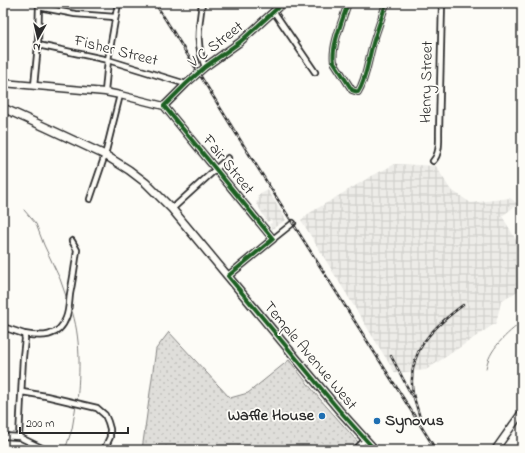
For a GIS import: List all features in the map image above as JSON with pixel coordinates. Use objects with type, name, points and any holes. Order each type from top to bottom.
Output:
[{"type":"main road","name":"Temple Avenue West","points":[[3,108],[104,155],[129,170],[145,182],[172,209],[365,440],[375,450]]},
{"type":"street","points":[[105,92],[108,60],[118,3]]},
{"type":"street","points":[[202,3],[198,30],[198,46],[205,67]]},
{"type":"street","name":"V C Street","points":[[164,106],[205,67],[240,42],[283,3]]},
{"type":"street","points":[[348,3],[336,40],[333,56],[334,62],[352,90],[358,92],[386,3]]},
{"type":"street","name":"Henry Street","points":[[433,161],[438,152],[442,3]]},
{"type":"street","points":[[34,86],[38,46],[39,5],[76,14],[115,17]]},
{"type":"street","points":[[274,12],[315,72]]},
{"type":"street","name":"Fisher Street","points":[[38,46],[108,60],[186,84]]},
{"type":"street","points":[[3,83],[105,92],[164,106]]},
{"type":"street","points":[[90,199],[104,155],[120,95]]},
{"type":"street","name":"Fair Street","points":[[164,106],[272,239]]},
{"type":"street","points":[[172,209],[228,158]]},
{"type":"street","points":[[228,276],[293,223]]},
{"type":"street","points":[[3,327],[24,334],[36,336],[48,336],[60,329],[64,323],[68,311],[77,250],[72,241]]},
{"type":"street","points":[[19,437],[25,339],[24,334]]},
{"type":"street","points":[[22,392],[97,408],[104,415],[110,429],[110,437],[104,450]]},
{"type":"street","points":[[495,450],[522,412]]},
{"type":"street","points":[[3,436],[19,437],[46,450]]},
{"type":"street","points":[[355,450],[365,440]]},
{"type":"shaded area","points":[[395,164],[436,166],[450,189],[471,203],[510,198],[518,204],[502,216],[522,250],[522,288],[501,302],[496,323],[426,370],[395,373],[301,220],[308,214],[370,177]]},
{"type":"shaded area","points":[[268,190],[286,220],[272,229],[269,224],[272,223],[271,220],[267,222],[256,202],[259,200],[257,196]]},
{"type":"shaded area","points":[[169,332],[230,398],[248,393],[289,360],[319,398],[358,442],[351,450],[142,450],[156,349]]},
{"type":"waterway","points":[[24,210],[36,224],[67,299]]},
{"type":"waterway","points":[[71,308],[77,330],[79,354],[77,402]]},
{"type":"waterway","points":[[486,369],[490,355],[499,342],[522,322]]},
{"type":"waterway","points":[[65,450],[72,429],[76,405]]},
{"type":"railway","points":[[155,3],[436,450]]},
{"type":"railway","points":[[420,418],[413,394],[412,379],[418,353],[432,332],[463,305]]},
{"type":"railway","points":[[391,356],[412,396]]},
{"type":"cycle path","points":[[283,3],[240,42],[205,67],[164,106],[273,239],[228,276],[339,410],[375,450]]},
{"type":"cycle path","points":[[348,3],[334,48],[334,62],[352,90],[358,92],[365,76],[386,3]]},
{"type":"place","name":"Waffle House","points":[[322,416]]},
{"type":"place","name":"Synovus","points":[[377,421]]}]
